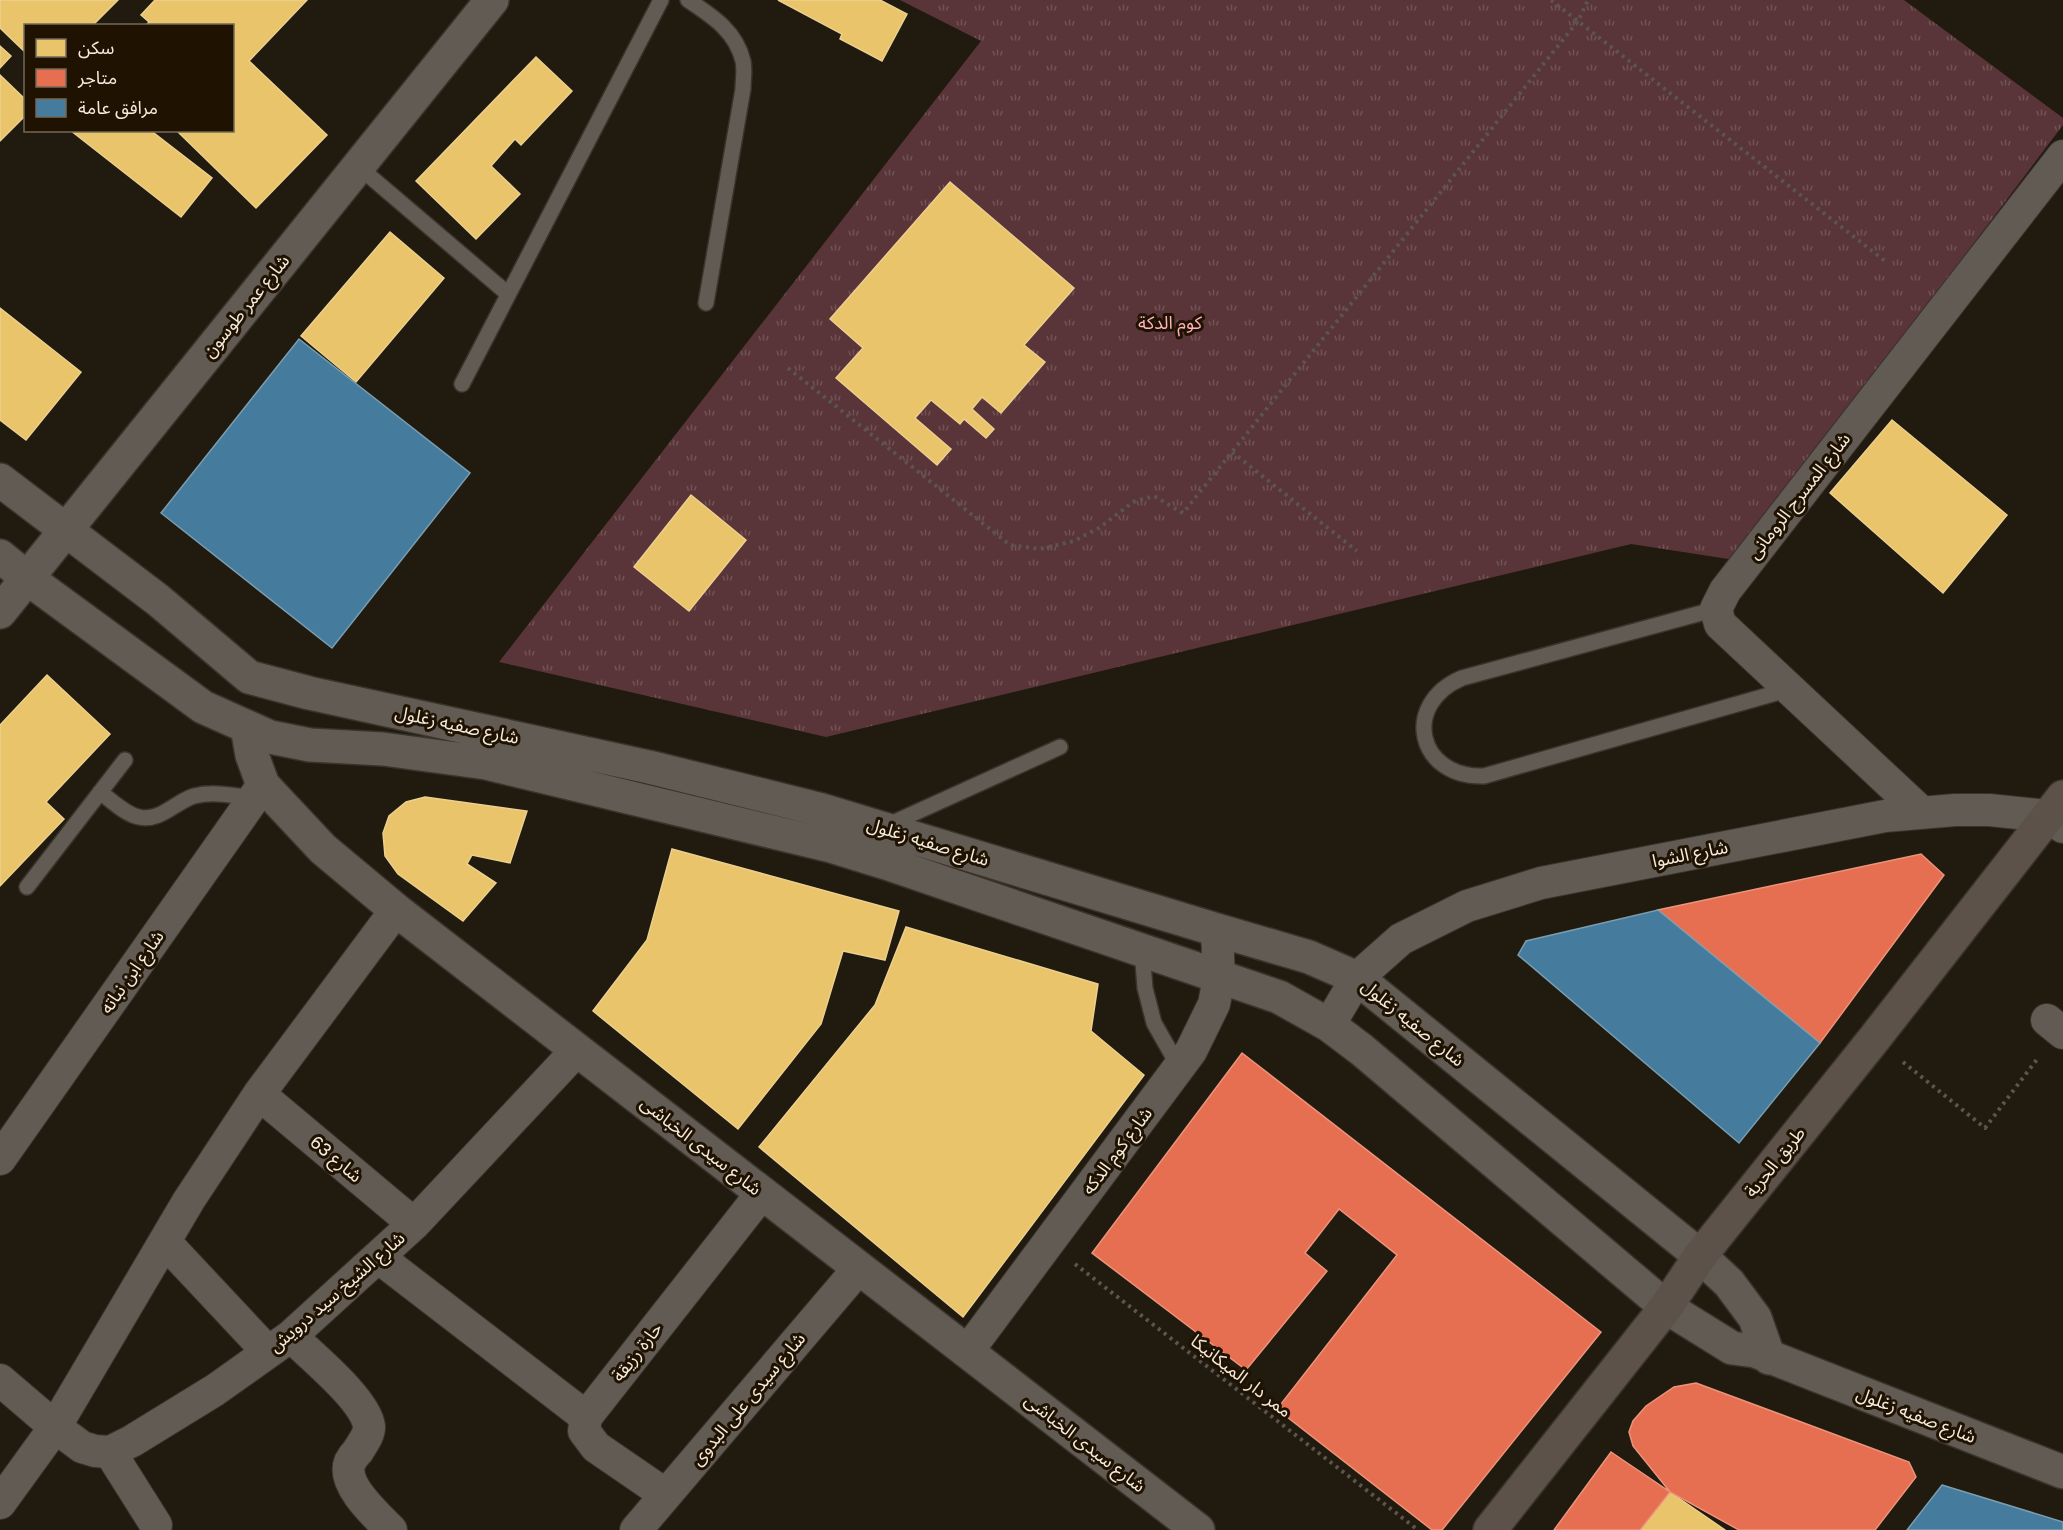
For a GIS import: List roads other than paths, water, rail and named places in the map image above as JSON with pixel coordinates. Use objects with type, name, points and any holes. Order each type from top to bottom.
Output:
[{"type":"main road","name":"شارع عمر طوسون","points":[[0,612],[492,0]]},
{"type":"main road","name":"شارع صفيه زغلول","points":[[0,480],[158,600],[249,677],[309,693],[649,767],[822,810],[1309,957],[1357,978],[1700,1256],[1729,1283],[1755,1318],[1769,1358]]},
{"type":"main road","name":"شارع صفيه زغلول","points":[[0,556],[203,707],[270,737],[310,745],[382,749],[486,763],[819,843],[886,863],[1279,997],[1329,1025],[1362,1050],[1666,1307],[1732,1348],[1755,1351],[2063,1472]]},
{"type":"main road","name":"شارع سيدى الخباشى","points":[[249,677],[248,727],[259,792],[396,910],[1198,1530]]},
{"type":"main road","name":"طريق الحرية","points":[[1490,1530],[1666,1307],[1700,1256],[2058,813]]},
{"type":"main road","points":[[882,828],[886,863]]},
{"type":"street","name":"شارع المسرح الرومانى","points":[[1716,609],[1725,591],[2063,156]]},
{"type":"street","points":[[1716,609],[1720,624],[1920,812]]},
{"type":"street","name":"شارع ابن نباته","points":[[0,1159],[259,792]]},
{"type":"street","name":"شارع الشوا","points":[[1329,1025],[1357,978],[1401,939],[1467,906],[1531,886],[1885,816],[1920,812],[1989,810],[2058,813]]},
{"type":"street","points":[[0,1503],[55,1427],[189,1200],[259,1094],[396,910]]},
{"type":"street","name":"شارع كوم الدكه","points":[[967,1352],[1191,1051],[1214,1004],[1219,978],[1217,930]]},
{"type":"street","name":"شارع الشيخ سيد درويش","points":[[110,1452],[215,1389],[280,1344],[414,1224],[578,1050]]},
{"type":"street","name":"شارع 63","points":[[259,1094],[414,1224]]},
{"type":"street","name":"حارة رزيقة","points":[[586,1417],[762,1193]]},
{"type":"street","points":[[165,1242],[280,1344],[358,1402],[366,1416],[369,1429],[363,1444],[349,1463],[349,1476],[354,1489],[392,1530]]},
{"type":"street","points":[[378,1257],[586,1417],[584,1431],[596,1447],[666,1495]]},
{"type":"street","name":"شارع سيدى على البدوى","points":[[636,1530],[859,1268]]},
{"type":"street","points":[[0,1380],[82,1447],[110,1452],[156,1525]]},
{"type":"lane","points":[[462,384],[661,0]]},
{"type":"lane","points":[[688,0],[716,18],[734,38],[744,63],[743,89],[706,303]]},
{"type":"lane","points":[[359,167],[508,294]]},
{"type":"lane","points":[[1716,609],[1462,678],[1448,684],[1428,707],[1424,721],[1425,736],[1431,752],[1440,764],[1454,772],[1469,776],[1484,776],[1790,689]]},
{"type":"lane","points":[[882,828],[1060,747]]},
{"type":"lane","points":[[27,887],[125,760]]},
{"type":"lane","points":[[100,792],[136,817],[147,819],[160,816],[180,802],[204,794],[259,792]]},
{"type":"lane","points":[[1142,951],[1145,988],[1154,1023],[1179,1067]]},
{"type":"park label","name":"كوم الدكة","points":[[1170,323]]}]
